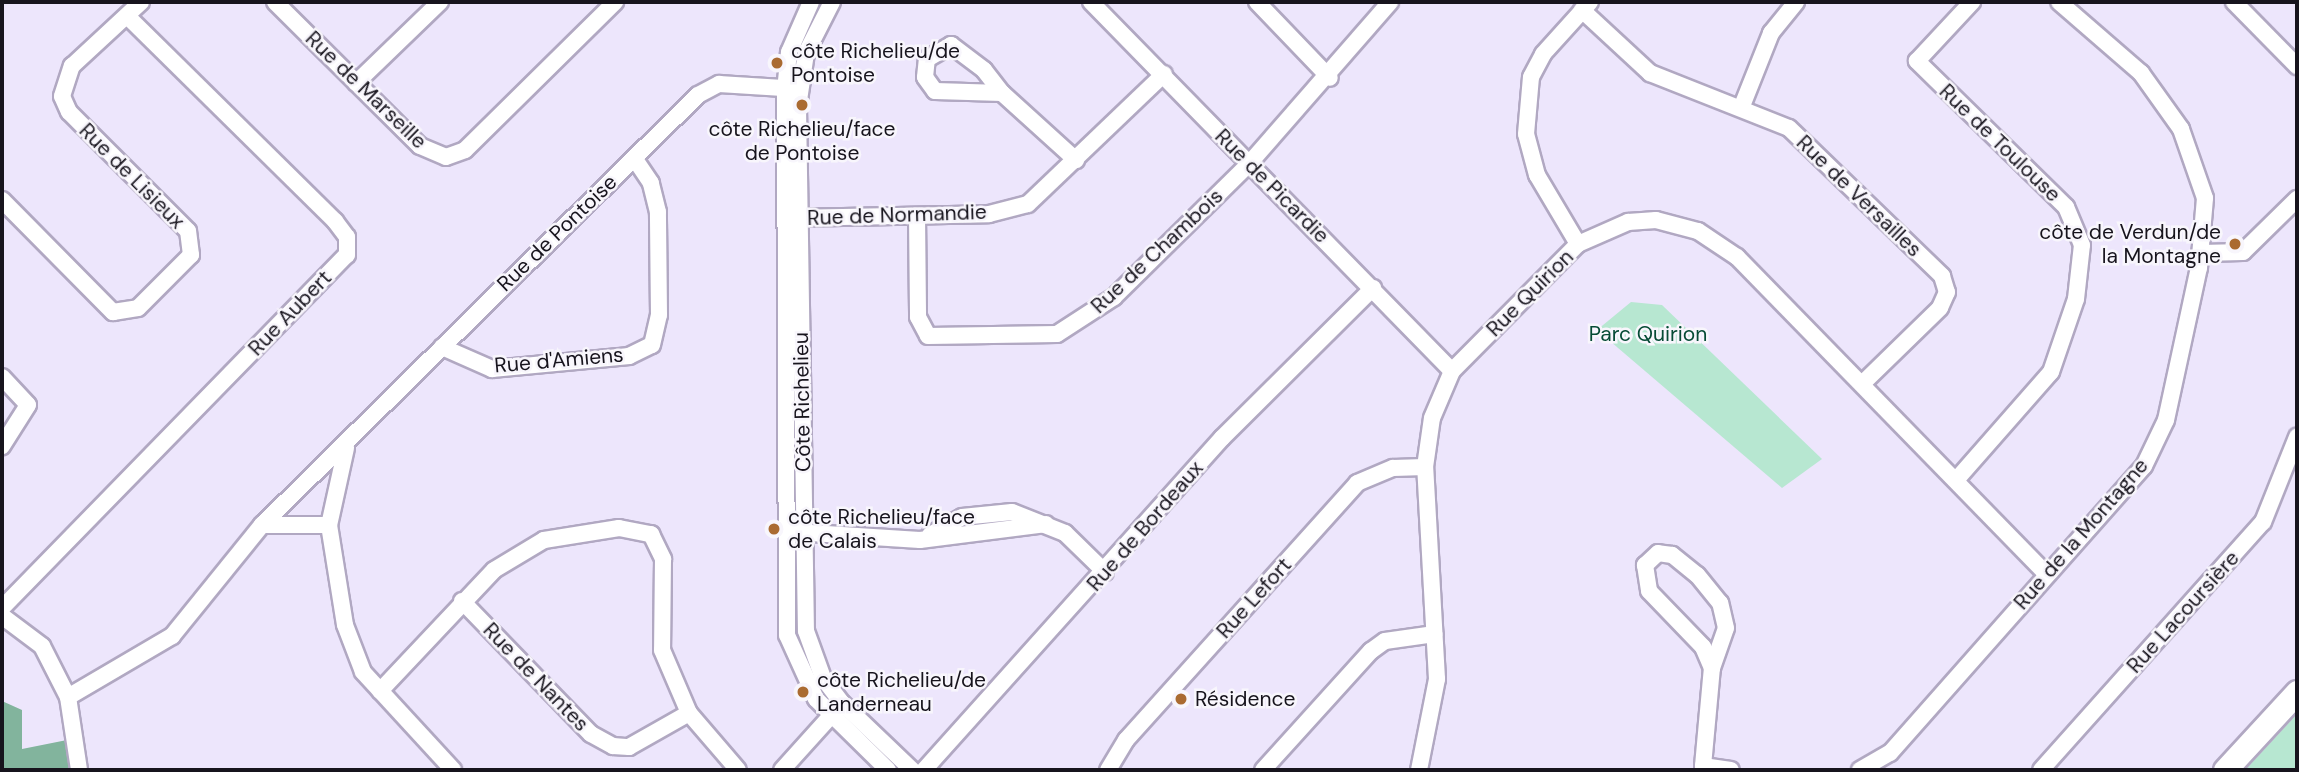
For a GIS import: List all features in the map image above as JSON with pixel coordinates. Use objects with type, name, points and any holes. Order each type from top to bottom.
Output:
[{"type":"highway","points":[[2225,770],[2297,692]]},
{"type":"street","name":"Rue de Lisieux","points":[[2,200],[113,312],[138,307],[191,255],[188,231],[69,113],[62,96],[72,66],[141,2]]},
{"type":"street","name":"Rue de Marseille","points":[[275,2],[419,146],[446,157],[465,150],[615,2]]},
{"type":"street","points":[[356,83],[440,2]]},
{"type":"street","name":"Côte Richelieu","points":[[811,2],[789,52],[806,631],[823,678],[842,702],[912,770]]},
{"type":"street","name":"Côte Richelieu","points":[[792,88],[832,2]]},
{"type":"street","name":"Rue de Picardie","points":[[1091,2],[1452,371]]},
{"type":"street","points":[[1257,2],[1330,78]]},
{"type":"street","name":"Rue de Chambois","points":[[917,216],[918,317],[928,336],[1058,334],[1114,297],[1248,165],[1330,78],[1390,2]]},
{"type":"street","points":[[1742,106],[1771,33],[1796,2]]},
{"type":"street","name":"Rue de Toulouse","points":[[1957,479],[2051,372],[2076,299],[2082,245],[2066,206],[1917,61],[1972,2]]},
{"type":"street","name":"Rue de la Montagne","points":[[1860,770],[1890,753],[2144,466],[2166,420],[2201,253],[2204,198],[2181,129],[2141,73],[2060,2]]},
{"type":"street","points":[[2234,2],[2297,66]]},
{"type":"street","points":[[1578,244],[1537,174],[1526,134],[1531,77],[1542,54],[1586,6]]},
{"type":"street","name":"Rue de Versailles","points":[[1586,6],[1650,73],[1742,106],[1789,128],[1942,276],[1947,292],[1940,308],[1864,382]]},
{"type":"street","name":"Rue Aubert","points":[[2,608],[347,255],[347,237],[335,221],[127,16]]},
{"type":"street","points":[[1002,93],[934,91],[925,77],[927,59],[951,45],[962,50],[1002,93],[1076,160]]},
{"type":"street","name":"Rue de Normandie","points":[[793,218],[989,214],[1028,204],[1164,74]]},
{"type":"street","name":"Rue de Pontoise","points":[[68,697],[172,636],[262,525],[346,448],[442,347],[698,95],[719,84],[792,88]]},
{"type":"street","name":"Rue d'Amiens","points":[[442,347],[492,369],[629,356],[652,345],[659,315],[658,212],[650,183],[634,158]]},
{"type":"street","points":[[2201,253],[2243,252],[2295,206]]},
{"type":"street","name":"Côte Richelieu","points":[[793,218],[786,532],[787,635],[797,666],[831,716],[888,770]]},
{"type":"street","name":"Rue Quirion","points":[[1419,770],[1437,679],[1425,467],[1432,418],[1452,371],[1578,244],[1628,222],[1656,220],[1698,230],[1737,257],[1864,382],[2048,575]]},
{"type":"street","name":"Rue de Bordeaux","points":[[924,770],[1105,572],[1222,438],[1373,288]]},
{"type":"street","points":[[2,377],[28,405],[2,446]]},
{"type":"street","name":"Rue Lacoursière","points":[[2041,770],[2263,522],[2297,437]]},
{"type":"street","points":[[346,448],[329,526],[345,625],[363,672],[447,768]]},
{"type":"street","name":"Rue Lefort","points":[[1108,770],[1126,740],[1357,483],[1393,468],[1425,467]]},
{"type":"street","points":[[786,532],[920,540],[1046,524],[1065,533],[1105,572]]},
{"type":"street","points":[[262,525],[329,526]]},
{"type":"street","points":[[380,691],[494,570],[544,540],[619,528],[651,534],[663,559],[662,650],[689,713],[738,770]]},
{"type":"street","points":[[1712,668],[1703,647],[1649,591],[1645,565],[1658,553],[1689,568],[1720,603],[1726,628],[1712,668],[1701,768],[1731,770]]},
{"type":"street","name":"Rue de Nantes","points":[[462,601],[591,734],[613,746],[629,747],[689,713]]},
{"type":"street","points":[[2,616],[42,646],[68,697],[79,770]]},
{"type":"street","points":[[1263,770],[1371,651],[1385,641],[1435,634]]},
{"type":"street","points":[[782,770],[842,702]]},
{"type":"green space","name":"Parc Quirion","points":[[1631,302],[1662,305],[1822,459],[1782,488],[1597,330]]},
{"type":"green space","points":[[2,701],[22,710],[22,749],[67,740],[70,770],[2,770]]},
{"type":"green space","points":[[2297,714],[2297,770],[2245,770]]},
{"type":"place","name":"côte Richelieu/de Pontoise","points":[[777,63]]},
{"type":"place","name":"côte Richelieu/face de Pontoise","points":[[802,105]]},
{"type":"place","name":"côte de Verdun/de la Montagne","points":[[2235,244]]},
{"type":"place","name":"côte Richelieu/face de Calais","points":[[774,529]]},
{"type":"place","name":"côte Richelieu/de Landerneau","points":[[803,692]]},
{"type":"place","name":"Résidence","points":[[1181,699]]}]
